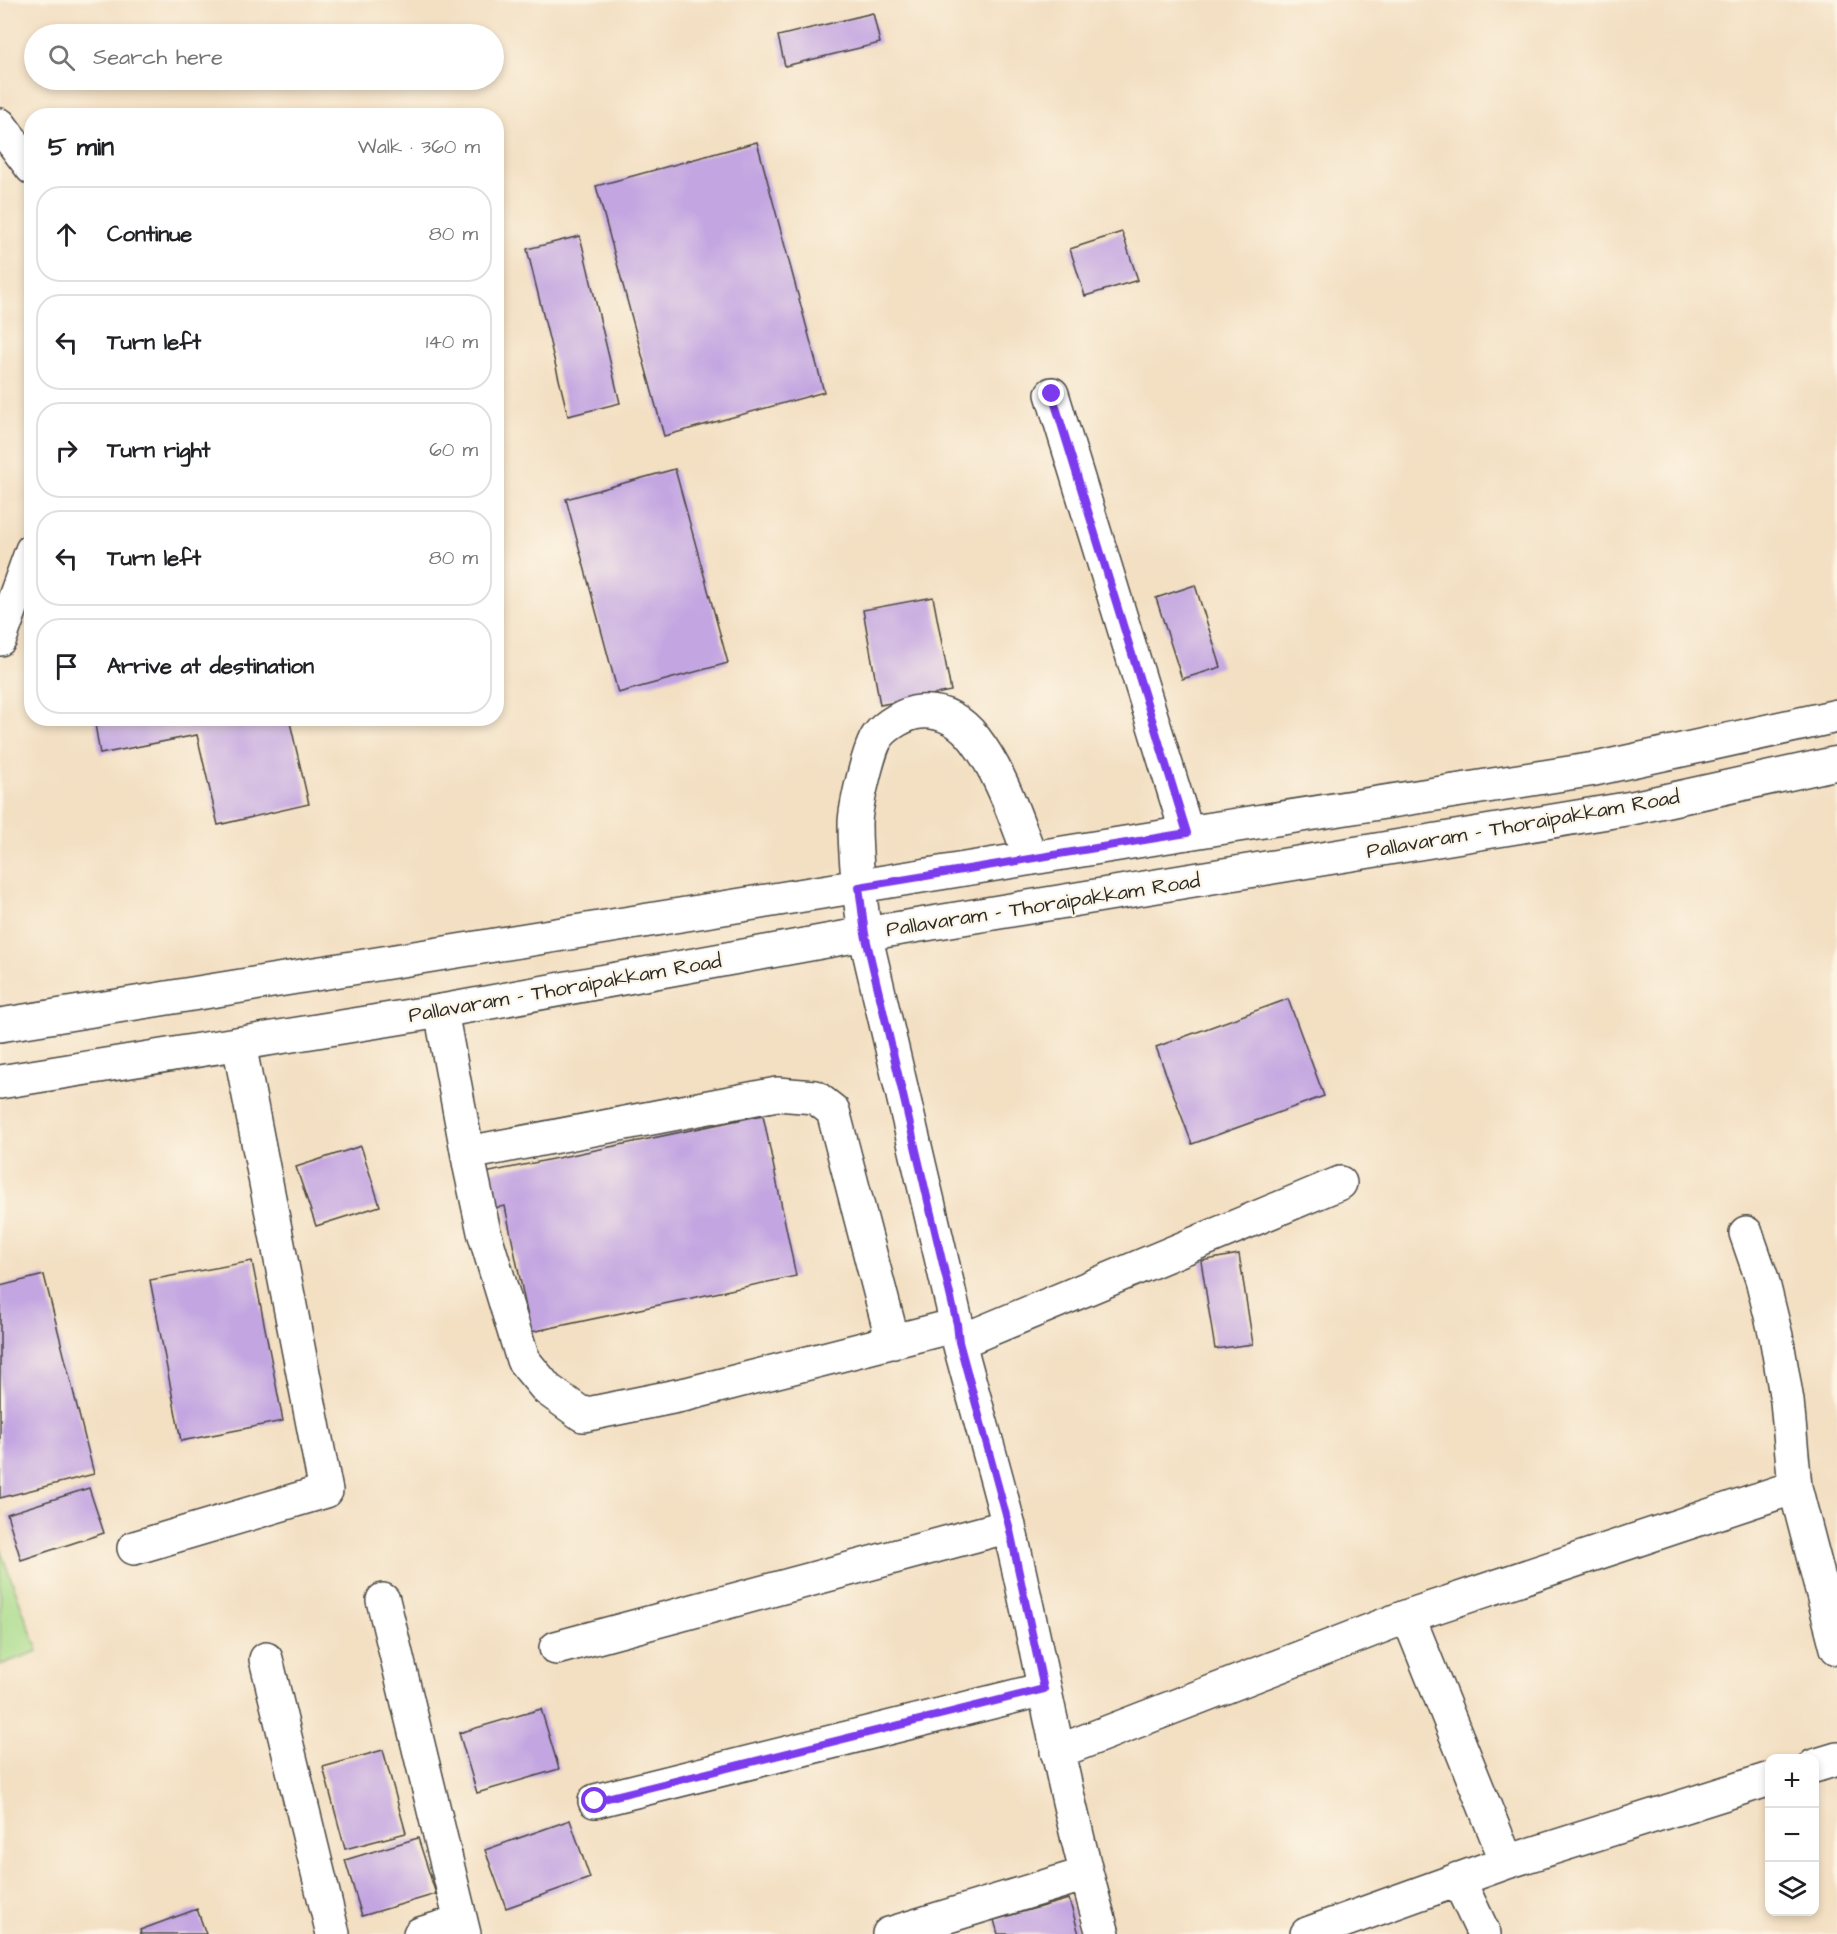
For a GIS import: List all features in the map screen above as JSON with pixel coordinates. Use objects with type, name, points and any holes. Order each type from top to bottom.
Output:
[{"type":"street","points":[[0,125],[24,157]]},
{"type":"street","points":[[1052,394],[1187,833]]},
{"type":"street","points":[[0,639],[24,572]]},
{"type":"street","points":[[1031,858],[994,767],[974,737],[956,720],[934,711],[912,712],[889,726],[877,737],[866,768],[855,822],[865,934],[958,1333],[1009,1526],[1057,1752],[1103,1934]]},
{"type":"street","name":"Pallavaram - Thoraipakkam Road","points":[[0,1025],[1595,769],[1837,716]]},
{"type":"street","name":"Pallavaram - Thoraipakkam Road","points":[[0,1083],[441,1011],[865,934],[1632,808],[1837,763]]},
{"type":"street","points":[[441,1011],[484,1232],[523,1360],[547,1389],[583,1415],[687,1394],[893,1342],[958,1333],[1340,1183]]},
{"type":"street","points":[[134,1548],[326,1491],[238,1044]]},
{"type":"street","points":[[468,1153],[777,1094],[815,1097],[833,1111],[893,1342]]},
{"type":"street","points":[[1746,1233],[1762,1279],[1776,1336],[1787,1401],[1795,1487],[1837,1648]]},
{"type":"street","points":[[1057,1752],[1408,1616],[1795,1487]]},
{"type":"street","points":[[556,1648],[1009,1526]]},
{"type":"street","points":[[383,1600],[462,1928],[420,1934]]},
{"type":"street","points":[[1408,1616],[1507,1862]]},
{"type":"street","points":[[266,1659],[333,1934]]},
{"type":"street","points":[[595,1801],[1044,1689]]},
{"type":"street","points":[[1819,1765],[1837,1759]]},
{"type":"street","points":[[1307,1934],[1507,1862],[1765,1781]]},
{"type":"street","points":[[889,1934],[1086,1874]]},
{"type":"street","points":[[1458,1880],[1484,1934]]},
{"type":"green space","points":[[0,1549],[38,1651],[0,1665]]},
{"type":"building","points":[[873,13],[880,43],[785,66],[778,36]]},
{"type":"building","points":[[757,142],[824,392],[664,436],[596,186]]},
{"type":"building","points":[[1122,232],[1138,280],[1085,296],[1070,249]]},
{"type":"building","points":[[580,236],[620,403],[568,416],[527,249]]},
{"type":"building","points":[[675,469],[728,663],[618,693],[566,499]]},
{"type":"building","points":[[1195,585],[1221,667],[1182,679],[1156,598]]},
{"type":"building","points":[[933,597],[951,691],[880,705],[863,610]]},
{"type":"building","points":[[95,726],[291,726],[309,804],[218,825],[197,735],[100,754]]},
{"type":"building","points":[[1288,999],[1324,1096],[1192,1144],[1156,1047]]},
{"type":"building","points":[[763,1115],[796,1276],[531,1332],[505,1206],[493,1208],[485,1173]]},
{"type":"building","points":[[361,1146],[380,1206],[316,1226],[296,1167]]},
{"type":"building","points":[[1239,1254],[1253,1344],[1215,1349],[1201,1261]]},
{"type":"building","points":[[252,1261],[283,1421],[181,1441],[150,1280]]},
{"type":"building","points":[[44,1275],[94,1474],[0,1498],[0,1286]]},
{"type":"building","points":[[89,1488],[104,1533],[21,1560],[7,1514]]},
{"type":"building","points":[[541,1709],[559,1769],[477,1793],[459,1733]]},
{"type":"building","points":[[383,1750],[406,1833],[345,1849],[323,1767]]},
{"type":"building","points":[[570,1820],[590,1878],[506,1908],[485,1850]]},
{"type":"building","points":[[418,1838],[436,1894],[362,1916],[345,1860]]},
{"type":"building","points":[[1069,1899],[1079,1934],[998,1934],[994,1920]]},
{"type":"building","points":[[197,1909],[206,1934],[141,1934],[140,1930]]},
{"type":"route","points":[[595,1801],[1044,1689],[1009,1526],[959,1342],[957,1324],[865,934],[859,887],[1187,833],[1052,394]]}]
